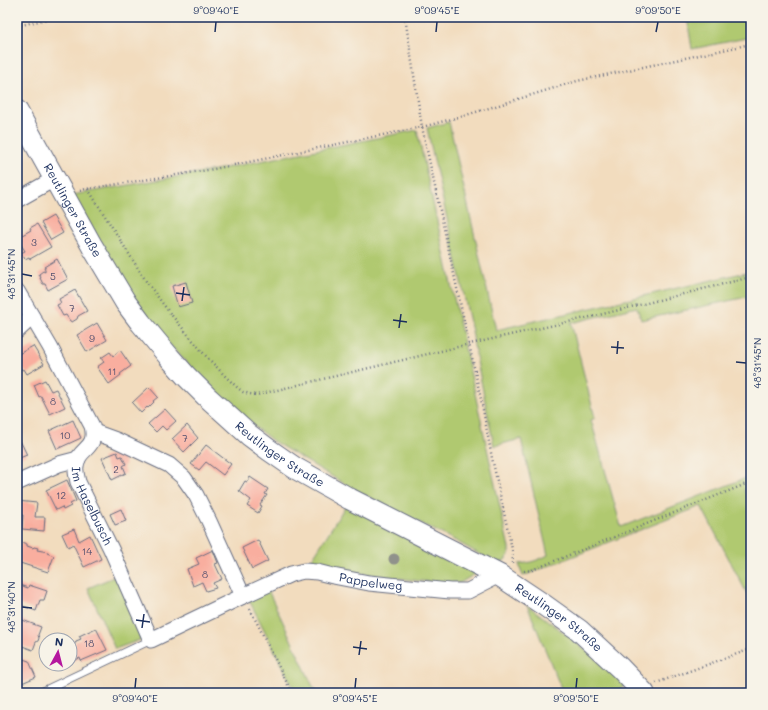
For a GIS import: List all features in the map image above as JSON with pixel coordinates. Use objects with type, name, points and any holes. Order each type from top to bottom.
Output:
[{"type":"street","name":"Reutlinger Straße","points":[[17,112],[110,278],[141,323],[186,376],[226,415],[269,450],[295,468],[350,499],[507,576],[579,630],[620,668],[642,691]]},
{"type":"street","points":[[17,200],[58,186]]},
{"type":"street","points":[[17,291],[66,375],[94,432],[116,440],[169,465],[184,478],[196,495],[243,596]]},
{"type":"street","points":[[17,330],[32,317]]},
{"type":"street","name":"Im Haselbusch","points":[[94,432],[93,440],[90,446],[78,459],[76,466],[78,482],[111,549],[151,640]]},
{"type":"street","points":[[17,483],[53,467],[78,459]]},
{"type":"street","name":"Pappelweg","points":[[151,640],[291,574],[304,571],[317,572],[369,583],[450,591],[468,591],[507,576]]},
{"type":"lane","name":"Pappelweg","points":[[39,693],[151,640]]},
{"type":"path","points":[[17,26],[56,17]]},
{"type":"path","points":[[405,17],[422,127],[482,399],[492,458],[512,549],[507,576],[532,570],[751,482]]},
{"type":"path","points":[[58,186],[88,189],[214,168],[422,127],[577,81],[751,44]]},
{"type":"path","points":[[88,189],[138,269],[169,312],[205,355],[227,378],[246,394],[257,395],[599,315],[751,277]]},
{"type":"path","points":[[243,596],[292,693]]},
{"type":"path","points":[[642,691],[751,649]]},
{"type":"green space","points":[[687,17],[751,17],[751,37],[692,49]]},
{"type":"green space","points":[[449,122],[496,330],[751,271],[751,296],[641,320],[637,307],[571,323],[595,418],[591,420],[621,527],[751,476],[751,487],[744,490],[751,504],[751,601],[701,506],[523,576],[519,564],[534,561],[548,555],[521,439],[494,446],[473,336],[427,128]]},
{"type":"green space","points":[[417,130],[509,548],[509,555],[504,561],[497,564],[456,541],[353,489],[273,441],[230,408],[162,337],[131,294],[72,195],[215,170]]},
{"type":"green space","points":[[346,505],[480,571],[460,583],[420,581],[337,570],[309,564]]},
{"type":"green space","points":[[116,576],[141,630],[140,640],[115,649],[88,588]]},
{"type":"green space","points":[[267,588],[316,693],[296,693],[248,598]]},
{"type":"green space","points":[[527,605],[571,638],[623,680],[627,685],[608,693],[563,693]]},
{"type":"building","points":[[53,216],[63,233],[51,240],[41,223]]},
{"type":"building","points":[[37,224],[51,247],[30,259],[29,257],[25,259],[21,253],[25,251],[17,238],[31,230],[30,228]]},
{"type":"building","points":[[57,259],[68,279],[48,290],[45,284],[43,284],[39,274],[43,271],[45,272],[44,267]]},
{"type":"building","points":[[186,282],[192,303],[178,307],[172,286]]},
{"type":"building","points":[[75,290],[87,311],[78,316],[77,319],[72,322],[66,315],[63,316],[57,305],[61,303],[59,299]]},
{"type":"building","points":[[97,323],[107,340],[87,352],[77,335]]},
{"type":"building","points":[[33,346],[44,364],[27,374],[24,369],[22,370],[17,362],[19,361],[17,355]]},
{"type":"building","points":[[120,350],[131,366],[109,384],[97,367],[104,362],[101,358],[110,352],[113,356]]},
{"type":"building","points":[[45,380],[51,391],[56,389],[65,407],[50,414],[41,396],[39,397],[34,385]]},
{"type":"building","points":[[149,387],[158,397],[141,413],[132,403]]},
{"type":"building","points":[[165,409],[176,421],[166,430],[162,426],[156,432],[148,424]]},
{"type":"building","points":[[73,420],[81,438],[57,449],[49,431]]},
{"type":"building","points":[[187,425],[198,438],[184,452],[172,439]]},
{"type":"building","points":[[17,434],[27,455],[17,459]]},
{"type":"building","points":[[206,445],[231,464],[223,475],[206,462],[199,470],[191,464]]},
{"type":"building","points":[[117,452],[119,457],[122,456],[126,464],[123,466],[126,473],[112,480],[102,458]]},
{"type":"building","points":[[250,477],[268,489],[265,494],[267,495],[260,505],[262,506],[258,513],[247,506],[251,500],[239,491],[245,481],[247,482]]},
{"type":"building","points":[[67,480],[76,501],[70,504],[71,506],[63,510],[62,507],[56,510],[46,490]]},
{"type":"building","points":[[17,501],[37,503],[35,517],[45,517],[44,531],[22,529],[23,515],[17,515]]},
{"type":"building","points":[[121,509],[126,521],[115,525],[110,514]]},
{"type":"building","points":[[74,529],[79,541],[90,535],[101,559],[84,567],[73,544],[68,547],[62,534]]},
{"type":"building","points":[[258,540],[268,561],[252,569],[242,548]]},
{"type":"building","points":[[21,542],[27,544],[27,546],[38,548],[37,550],[48,552],[47,553],[54,556],[48,572],[17,562],[17,548],[19,549]]},
{"type":"building","points":[[213,550],[218,563],[215,564],[222,579],[213,583],[216,588],[206,591],[202,582],[193,586],[187,569],[199,564],[196,558]]},
{"type":"building","points":[[17,584],[28,588],[29,585],[47,591],[44,600],[40,600],[36,611],[18,604]]},
{"type":"building","points":[[17,618],[41,627],[38,632],[38,641],[36,642],[33,650],[17,644]]},
{"type":"building","points":[[96,628],[107,650],[81,661],[80,658],[78,659],[78,640],[81,639],[79,636]]},
{"type":"building","points":[[17,657],[29,661],[36,677],[17,685]]}]
